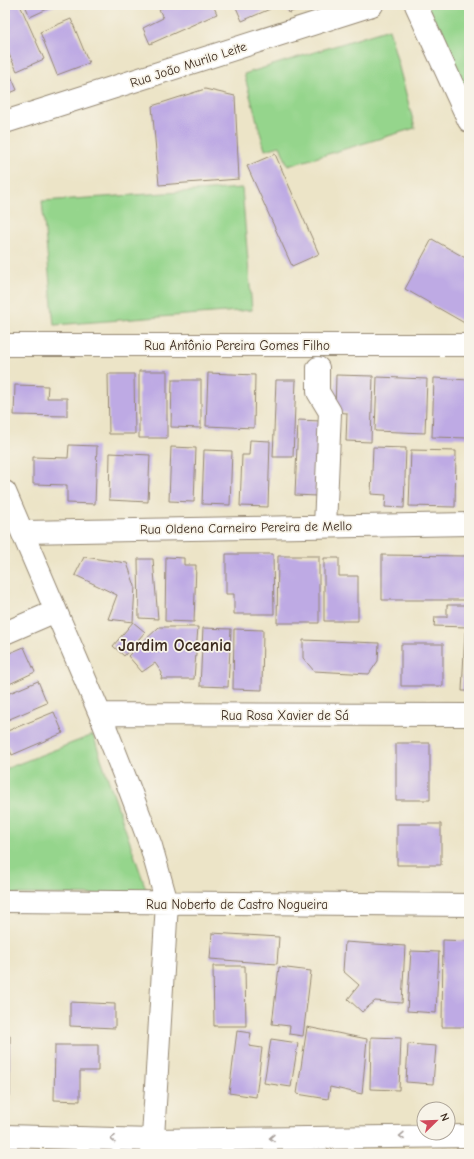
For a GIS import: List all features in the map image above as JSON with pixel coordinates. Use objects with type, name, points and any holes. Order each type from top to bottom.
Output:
[{"type":"street","name":"Rua João Murilo Leite","points":[[5,122],[372,5]]},
{"type":"street","points":[[416,5],[469,121]]},
{"type":"street","name":"Rua Antônio Pereira Gomes Filho","points":[[5,345],[469,345]]},
{"type":"street","points":[[318,368],[318,392],[330,412],[325,526]]},
{"type":"street","points":[[5,492],[100,714],[151,846],[167,903],[152,1147]]},
{"type":"street","name":"Rua Oldena Carneiro Pereira de Mello","points":[[23,532],[469,524]]},
{"type":"street","points":[[5,633],[56,611]]},
{"type":"street","name":"Rua Rosa Xavier de Sá","points":[[100,714],[469,715]]},
{"type":"street","name":"Rua Noberto de Castro Nogueira","points":[[5,901],[469,905]]},
{"type":"street","points":[[5,1136],[152,1147],[469,1136]]},
{"type":"green space","points":[[417,5],[469,5],[469,116]]},
{"type":"green space","points":[[389,29],[415,128],[288,166],[280,146],[265,150],[244,74]]},
{"type":"green space","points":[[242,188],[252,310],[54,325],[42,201]]},
{"type":"green space","points":[[93,735],[148,895],[5,894],[5,769]]},
{"type":"building","points":[[5,5],[20,5],[44,59],[17,71],[5,46]]},
{"type":"building","points":[[25,5],[56,5],[30,17]]},
{"type":"building","points":[[169,5],[213,5],[217,14],[150,44],[143,28],[163,18],[159,9]]},
{"type":"building","points":[[235,5],[268,5],[270,9],[242,21]]},
{"type":"building","points":[[286,5],[307,5],[289,13]]},
{"type":"building","points":[[71,19],[89,63],[57,75],[40,32]]},
{"type":"building","points":[[5,62],[17,90],[5,95]]},
{"type":"building","points":[[205,89],[235,96],[239,179],[159,185],[152,106]]},
{"type":"building","points":[[275,154],[319,254],[292,266],[247,166]]},
{"type":"building","points":[[432,239],[469,260],[468,325],[405,289]]},
{"type":"building","points":[[139,371],[167,371],[167,438],[139,438]]},
{"type":"building","points":[[208,373],[255,375],[254,428],[206,426]]},
{"type":"building","points":[[108,374],[134,374],[135,434],[109,434]]},
{"type":"building","points":[[336,375],[373,376],[371,442],[346,441],[347,413],[335,412]]},
{"type":"building","points":[[377,377],[427,379],[425,433],[375,431]]},
{"type":"building","points":[[434,378],[469,380],[469,438],[432,437]]},
{"type":"building","points":[[172,380],[201,380],[201,428],[171,427]]},
{"type":"building","points":[[276,380],[296,380],[293,457],[273,457]]},
{"type":"building","points":[[15,385],[48,386],[47,398],[67,398],[67,416],[14,415]]},
{"type":"building","points":[[298,420],[321,421],[317,496],[295,495]]},
{"type":"building","points":[[250,440],[270,441],[268,507],[240,506],[242,455],[249,455]]},
{"type":"building","points":[[69,445],[97,446],[95,504],[67,503],[67,485],[33,484],[33,457],[68,458]]},
{"type":"building","points":[[171,447],[196,448],[194,502],[169,501]]},
{"type":"building","points":[[373,447],[406,448],[404,508],[385,507],[386,495],[371,494]]},
{"type":"building","points":[[204,450],[232,451],[230,505],[202,504]]},
{"type":"building","points":[[411,450],[456,451],[455,507],[409,506]]},
{"type":"building","points":[[110,453],[150,455],[148,502],[109,500]]},
{"type":"building","points":[[226,554],[273,554],[274,614],[234,614],[234,594],[226,594]]},
{"type":"building","points":[[382,555],[466,556],[465,600],[382,600]]},
{"type":"building","points":[[278,556],[319,556],[319,623],[277,623]]},
{"type":"building","points":[[84,557],[127,563],[135,586],[133,622],[108,619],[117,595],[75,575]]},
{"type":"building","points":[[166,557],[184,558],[184,565],[196,565],[194,622],[165,621]]},
{"type":"building","points":[[324,558],[339,558],[339,576],[358,576],[358,621],[324,621]]},
{"type":"building","points":[[138,559],[153,559],[158,619],[139,618]]},
{"type":"building","points":[[447,605],[467,605],[467,627],[434,626],[435,617],[447,617]]},
{"type":"building","points":[[133,622],[145,632],[124,656],[113,646]]},
{"type":"building","points":[[159,627],[198,627],[194,679],[161,679],[162,673],[155,663],[142,672],[128,656]]},
{"type":"building","points":[[203,628],[231,629],[228,687],[200,686]]},
{"type":"building","points":[[234,629],[263,630],[262,690],[233,689]]},
{"type":"building","points":[[465,632],[469,632],[469,691],[462,691]]},
{"type":"building","points":[[303,640],[379,643],[378,661],[369,674],[314,671],[303,658]]},
{"type":"building","points":[[401,644],[443,644],[443,686],[401,686]]},
{"type":"building","points":[[24,647],[35,672],[5,686],[5,655]]},
{"type":"building","points":[[38,681],[47,703],[5,721],[5,695]]},
{"type":"building","points":[[54,712],[63,733],[12,755],[5,739],[5,732]]},
{"type":"building","points":[[396,743],[430,743],[430,800],[396,800]]},
{"type":"building","points":[[397,824],[441,824],[441,865],[397,865]]},
{"type":"building","points":[[212,933],[279,937],[277,964],[210,959]]},
{"type":"building","points":[[443,940],[469,941],[469,1027],[442,1027]]},
{"type":"building","points":[[345,942],[405,946],[402,1003],[375,1001],[362,1012],[348,999],[359,985],[343,971]]},
{"type":"building","points":[[411,951],[439,952],[436,1013],[407,1011]]},
{"type":"building","points":[[213,966],[245,966],[246,1026],[214,1026]]},
{"type":"building","points":[[279,967],[311,971],[303,1036],[289,1034],[290,1026],[272,1024]]},
{"type":"building","points":[[70,1002],[115,1004],[115,1028],[70,1026]]},
{"type":"building","points":[[307,1027],[367,1039],[362,1094],[330,1087],[328,1099],[297,1094]]},
{"type":"building","points":[[237,1031],[251,1033],[249,1046],[262,1048],[256,1097],[229,1093]]},
{"type":"building","points":[[5,1036],[10,1036],[10,1095],[5,1094]]},
{"type":"building","points":[[371,1037],[401,1038],[399,1090],[370,1089]]},
{"type":"building","points":[[271,1039],[298,1043],[291,1087],[264,1083]]},
{"type":"building","points":[[408,1044],[436,1046],[433,1084],[406,1082]]},
{"type":"building","points":[[55,1045],[98,1045],[98,1071],[80,1071],[80,1101],[54,1100]]},
{"type":"district","name":"Jardim Oceania","points":[[175,645]]}]
